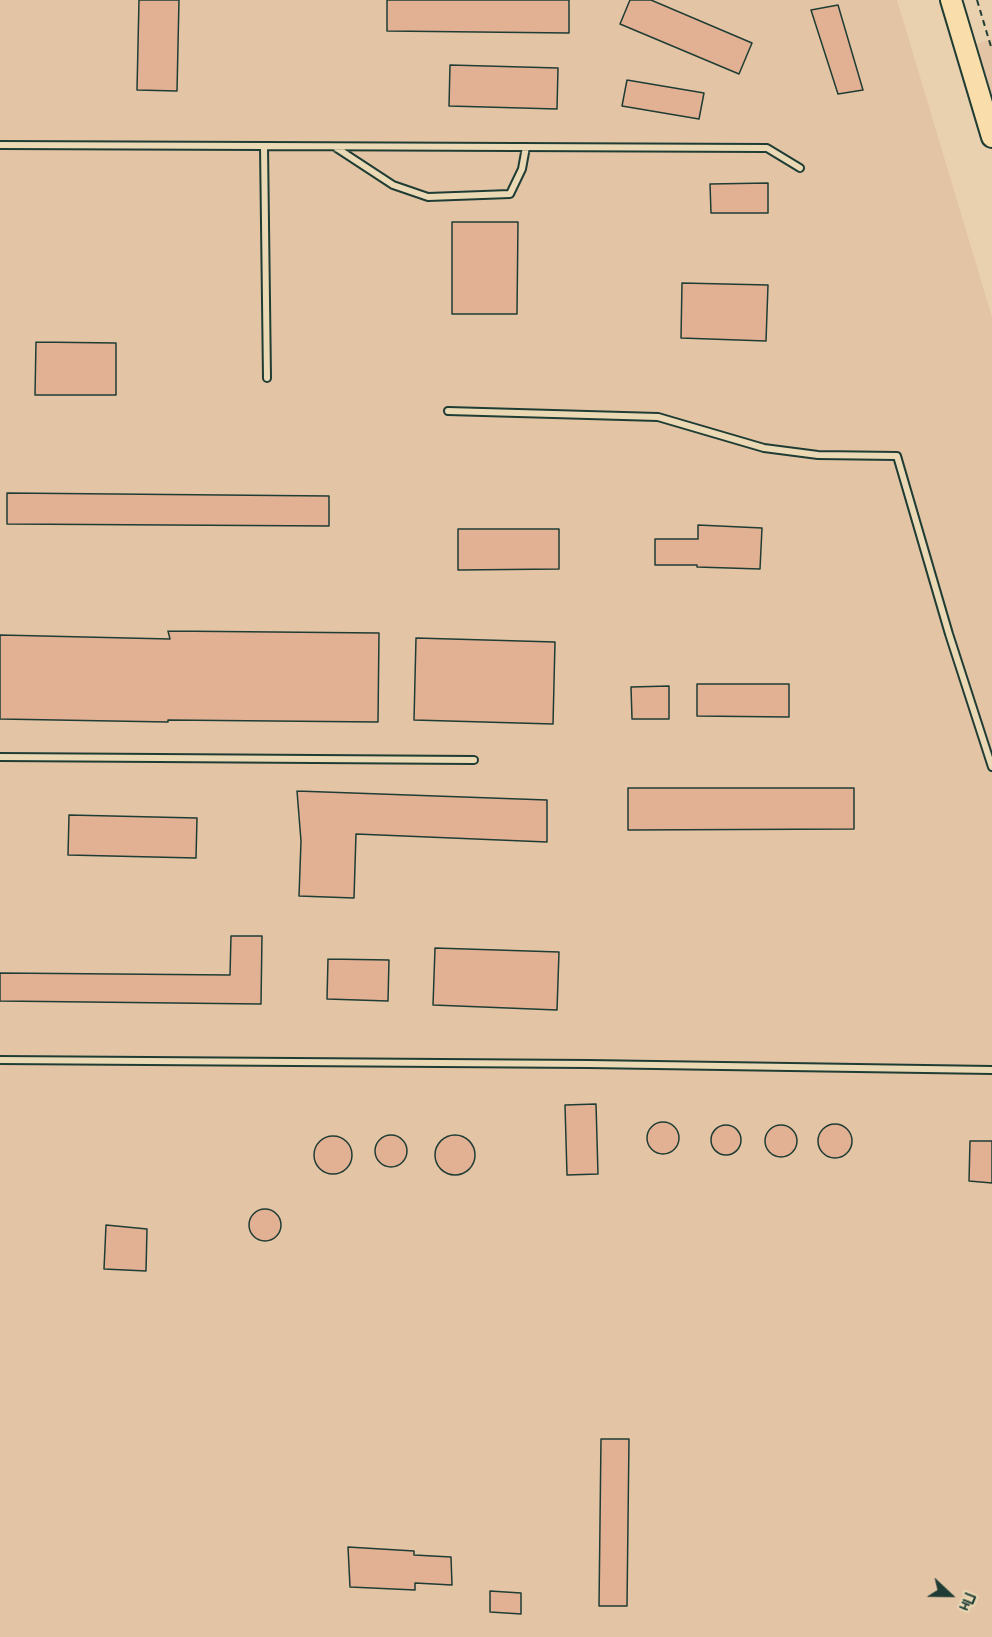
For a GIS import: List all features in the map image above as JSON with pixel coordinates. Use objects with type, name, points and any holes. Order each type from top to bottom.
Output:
[{"type":"main road","points":[[951,0],[992,137]]},
{"type":"lane","points":[[0,146],[766,148],[800,168]]},
{"type":"lane","points":[[264,146],[267,378]]},
{"type":"lane","points":[[334,146],[393,185],[428,197],[510,194],[522,169],[526,147]]},
{"type":"lane","points":[[448,411],[658,417],[764,448],[818,455],[897,456],[949,634],[992,767]]},
{"type":"lane","points":[[0,757],[474,760]]},
{"type":"lane","points":[[0,1060],[992,1070]]},
{"type":"path","points":[[977,0],[992,50]]},
{"type":"shaded area","points":[[0,0],[897,0],[992,317],[992,1637],[0,1637]]},
{"type":"shaded area","points":[[992,39],[992,97],[976,44]]},
{"type":"building","points":[[139,0],[179,0],[177,91],[137,90]]},
{"type":"building","points":[[387,0],[569,0],[569,33],[387,31]]},
{"type":"building","points":[[630,0],[651,0],[752,43],[739,74],[620,24]]},
{"type":"building","points":[[838,5],[863,90],[838,94],[811,10]]},
{"type":"building","points":[[450,65],[558,68],[557,109],[449,106]]},
{"type":"building","points":[[627,80],[704,93],[699,119],[622,106]]},
{"type":"building","points":[[768,183],[768,213],[711,213],[710,184]]},
{"type":"building","points":[[452,222],[518,222],[517,314],[452,314]]},
{"type":"building","points":[[682,283],[768,285],[766,341],[681,338]]},
{"type":"building","points":[[36,342],[116,343],[116,395],[35,395]]},
{"type":"building","points":[[7,493],[329,496],[329,526],[7,524]]},
{"type":"building","points":[[698,525],[762,528],[760,569],[655,565],[655,539],[698,539]]},
{"type":"building","points":[[458,529],[559,529],[559,569],[458,570]]},
{"type":"building","points":[[168,631],[379,633],[378,722],[0,719],[0,635],[170,639]]},
{"type":"building","points":[[416,638],[555,642],[553,724],[414,720]]},
{"type":"building","points":[[697,684],[789,684],[789,717],[697,716]]},
{"type":"building","points":[[669,686],[669,719],[632,719],[631,687]]},
{"type":"building","points":[[628,788],[854,788],[854,829],[628,830]]},
{"type":"building","points":[[297,791],[547,800],[547,842],[356,834],[354,898],[299,896],[301,841]]},
{"type":"building","points":[[69,815],[197,818],[196,858],[68,855]]},
{"type":"building","points":[[231,936],[262,936],[261,1004],[0,1001],[0,973],[230,975]]},
{"type":"building","points":[[435,948],[559,952],[557,1010],[433,1005]]},
{"type":"building","points":[[328,959],[389,960],[388,1001],[327,999]]},
{"type":"building","points":[[596,1104],[598,1174],[567,1175],[565,1105]]},
{"type":"building","points":[[663,1122],[674,1127],[679,1138],[674,1149],[663,1154],[652,1149],[647,1138],[652,1127]]},
{"type":"building","points":[[835,1124],[847,1129],[852,1141],[847,1153],[835,1158],[823,1153],[818,1141],[823,1129]]},
{"type":"building","points":[[726,1125],[737,1129],[741,1140],[737,1151],[726,1155],[715,1151],[711,1140],[715,1129]]},
{"type":"building","points":[[781,1125],[792,1130],[797,1141],[792,1152],[781,1157],[770,1152],[765,1141],[770,1130]]},
{"type":"building","points":[[391,1135],[403,1139],[407,1151],[403,1163],[391,1167],[379,1163],[375,1151],[379,1139]]},
{"type":"building","points":[[455,1135],[463,1136],[469,1141],[474,1147],[474,1163],[469,1169],[463,1174],[455,1175],[447,1174],[441,1169],[436,1163],[435,1155],[436,1147],[441,1141],[447,1136]]},
{"type":"building","points":[[333,1136],[346,1142],[352,1155],[346,1168],[333,1174],[320,1168],[314,1155],[320,1142]]},
{"type":"building","points":[[970,1141],[992,1141],[992,1183],[969,1181]]},
{"type":"building","points":[[265,1209],[277,1213],[281,1225],[277,1237],[265,1241],[253,1237],[249,1225],[253,1213]]},
{"type":"building","points":[[106,1225],[147,1229],[146,1271],[104,1269]]},
{"type":"building","points":[[601,1439],[629,1439],[627,1606],[599,1606]]},
{"type":"building","points":[[348,1547],[414,1551],[414,1555],[451,1557],[452,1585],[415,1583],[415,1590],[350,1587]]},
{"type":"building","points":[[490,1591],[521,1593],[521,1614],[490,1612]]}]
